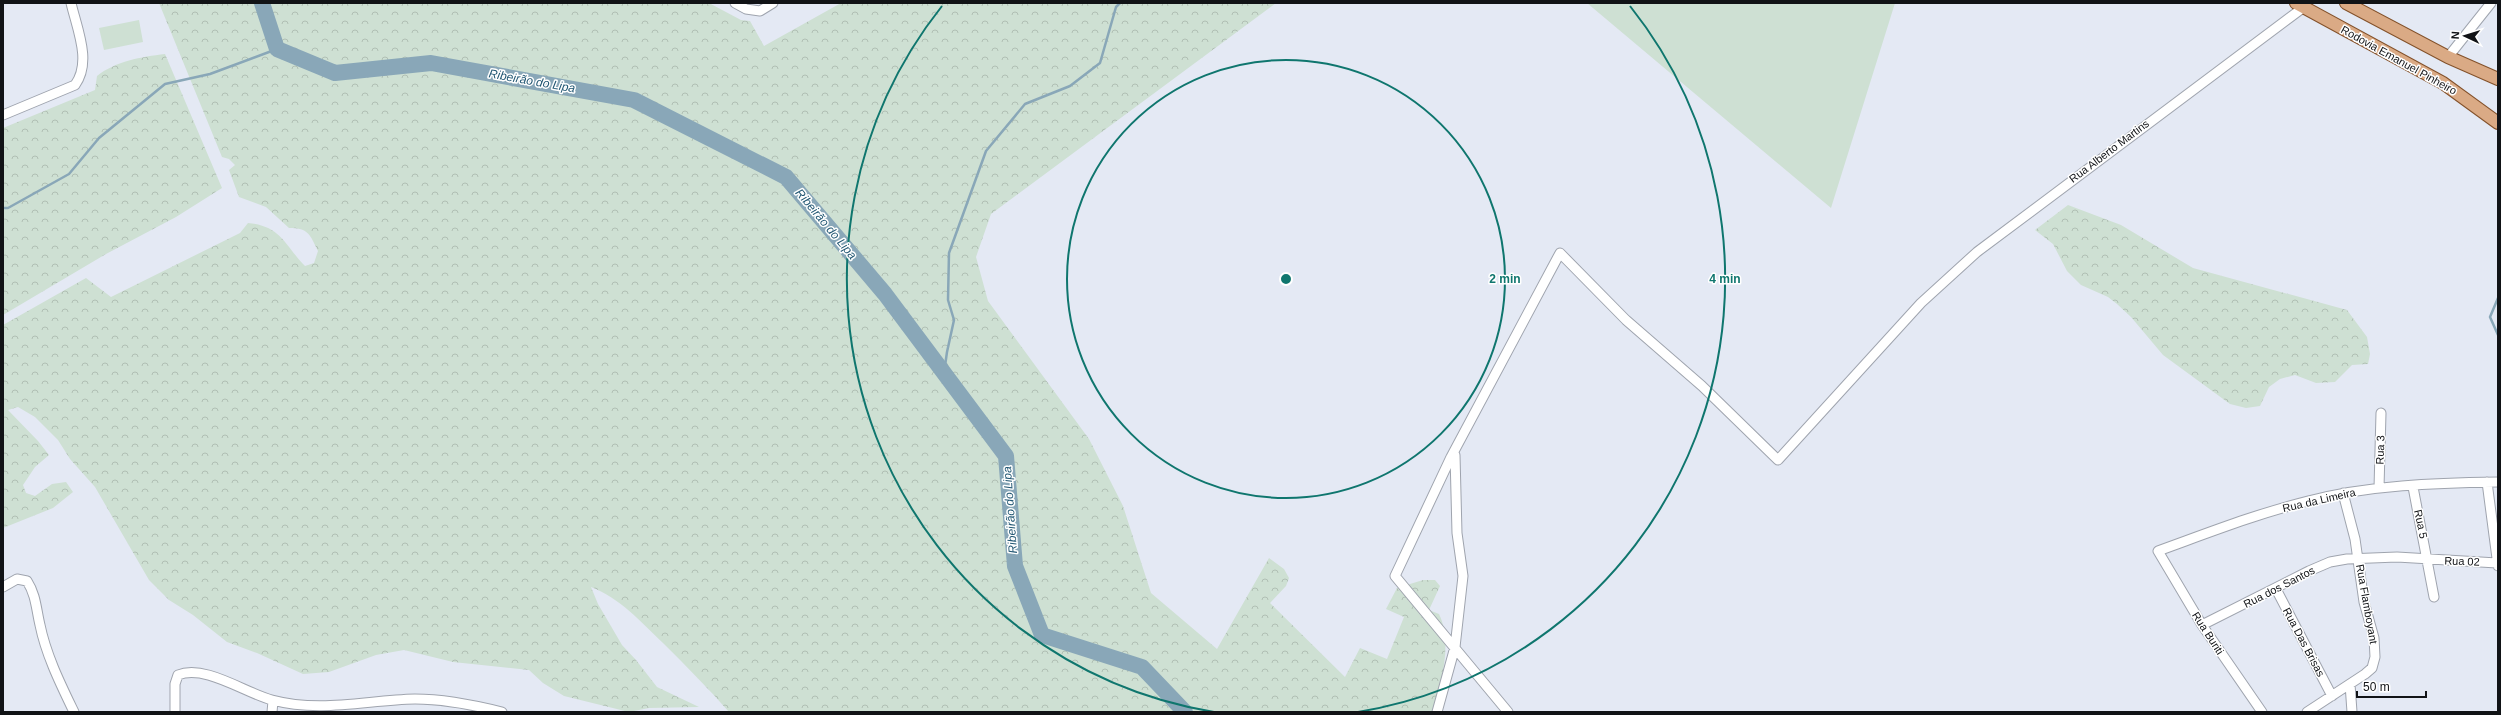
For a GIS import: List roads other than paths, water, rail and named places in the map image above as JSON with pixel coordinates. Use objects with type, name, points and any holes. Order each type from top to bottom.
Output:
[{"type":"main road","points":[[2346,3],[2448,57],[2498,79]]},
{"type":"main road","name":"Rodovia Emanuel Pinheiro","points":[[2300,5],[2443,84],[2498,122]]},
{"type":"street","points":[[3,115],[75,85],[81,77],[84,58],[71,3]]},
{"type":"street","points":[[735,3],[746,9],[760,11],[773,3]]},
{"type":"street","points":[[2448,57],[2491,3]]},
{"type":"street","name":"Rua Alberto Martins","points":[[1456,448],[1560,253],[1626,320],[1702,386],[1778,460],[1921,303],[1980,249],[2300,5]]},
{"type":"street","name":"Rua 3","points":[[2379,488],[2381,413]]},
{"type":"street","points":[[1456,448],[1395,576],[1508,712]]},
{"type":"street","points":[[1437,712],[1455,648],[1463,576],[1456,525],[1454,466],[1456,448]]},
{"type":"street","points":[[2487,482],[2497,564]]},
{"type":"street","name":"Rua da Limeira","points":[[2158,551],[2253,516],[2343,493],[2379,488],[2498,482]]},
{"type":"street","name":"Rua 5","points":[[2413,487],[2434,597]]},
{"type":"street","name":"Rua Flamboyant","points":[[2307,712],[2372,668],[2375,657],[2374,638],[2364,602],[2358,557],[2343,493]]},
{"type":"street","name":"Rua Buriti","points":[[2158,551],[2202,625],[2262,712]]},
{"type":"street","name":"Rua dos Santos","points":[[2202,625],[2330,562],[2358,557],[2397,557],[2428,560]]},
{"type":"street","name":"Rua 02","points":[[2428,560],[2497,564]]},
{"type":"street","points":[[3,587],[17,579],[27,581],[34,592],[40,625],[50,656],[74,712]]},
{"type":"street","name":"Rua Das Brisas","points":[[2276,589],[2332,696]]},
{"type":"street","points":[[175,712],[175,684],[178,675],[186,672],[202,673],[273,701],[315,706],[354,706],[415,699],[451,701],[491,711],[502,712]]},
{"type":"street","points":[[2350,684],[2352,712]]},
{"type":"street","points":[[272,712],[273,701]]},
{"type":"street","points":[[380,702],[380,712]]},
{"type":"waterway","name":"Ribeirão do Lipa","points":[[262,3],[277,49],[335,73],[431,63],[634,100],[786,177],[885,294],[1006,456],[1015,566],[1042,635],[1142,667],[1185,712]]},
{"type":"waterway","points":[[944,373],[954,320],[948,300],[949,253],[986,151],[1025,104],[1070,86],[1100,63],[1116,7],[1120,3]]},
{"type":"waterway","points":[[3,208],[8,208],[69,174],[99,138],[165,84],[210,74],[277,49]]},
{"type":"waterway","points":[[2498,298],[2490,317],[2498,335]]}]
